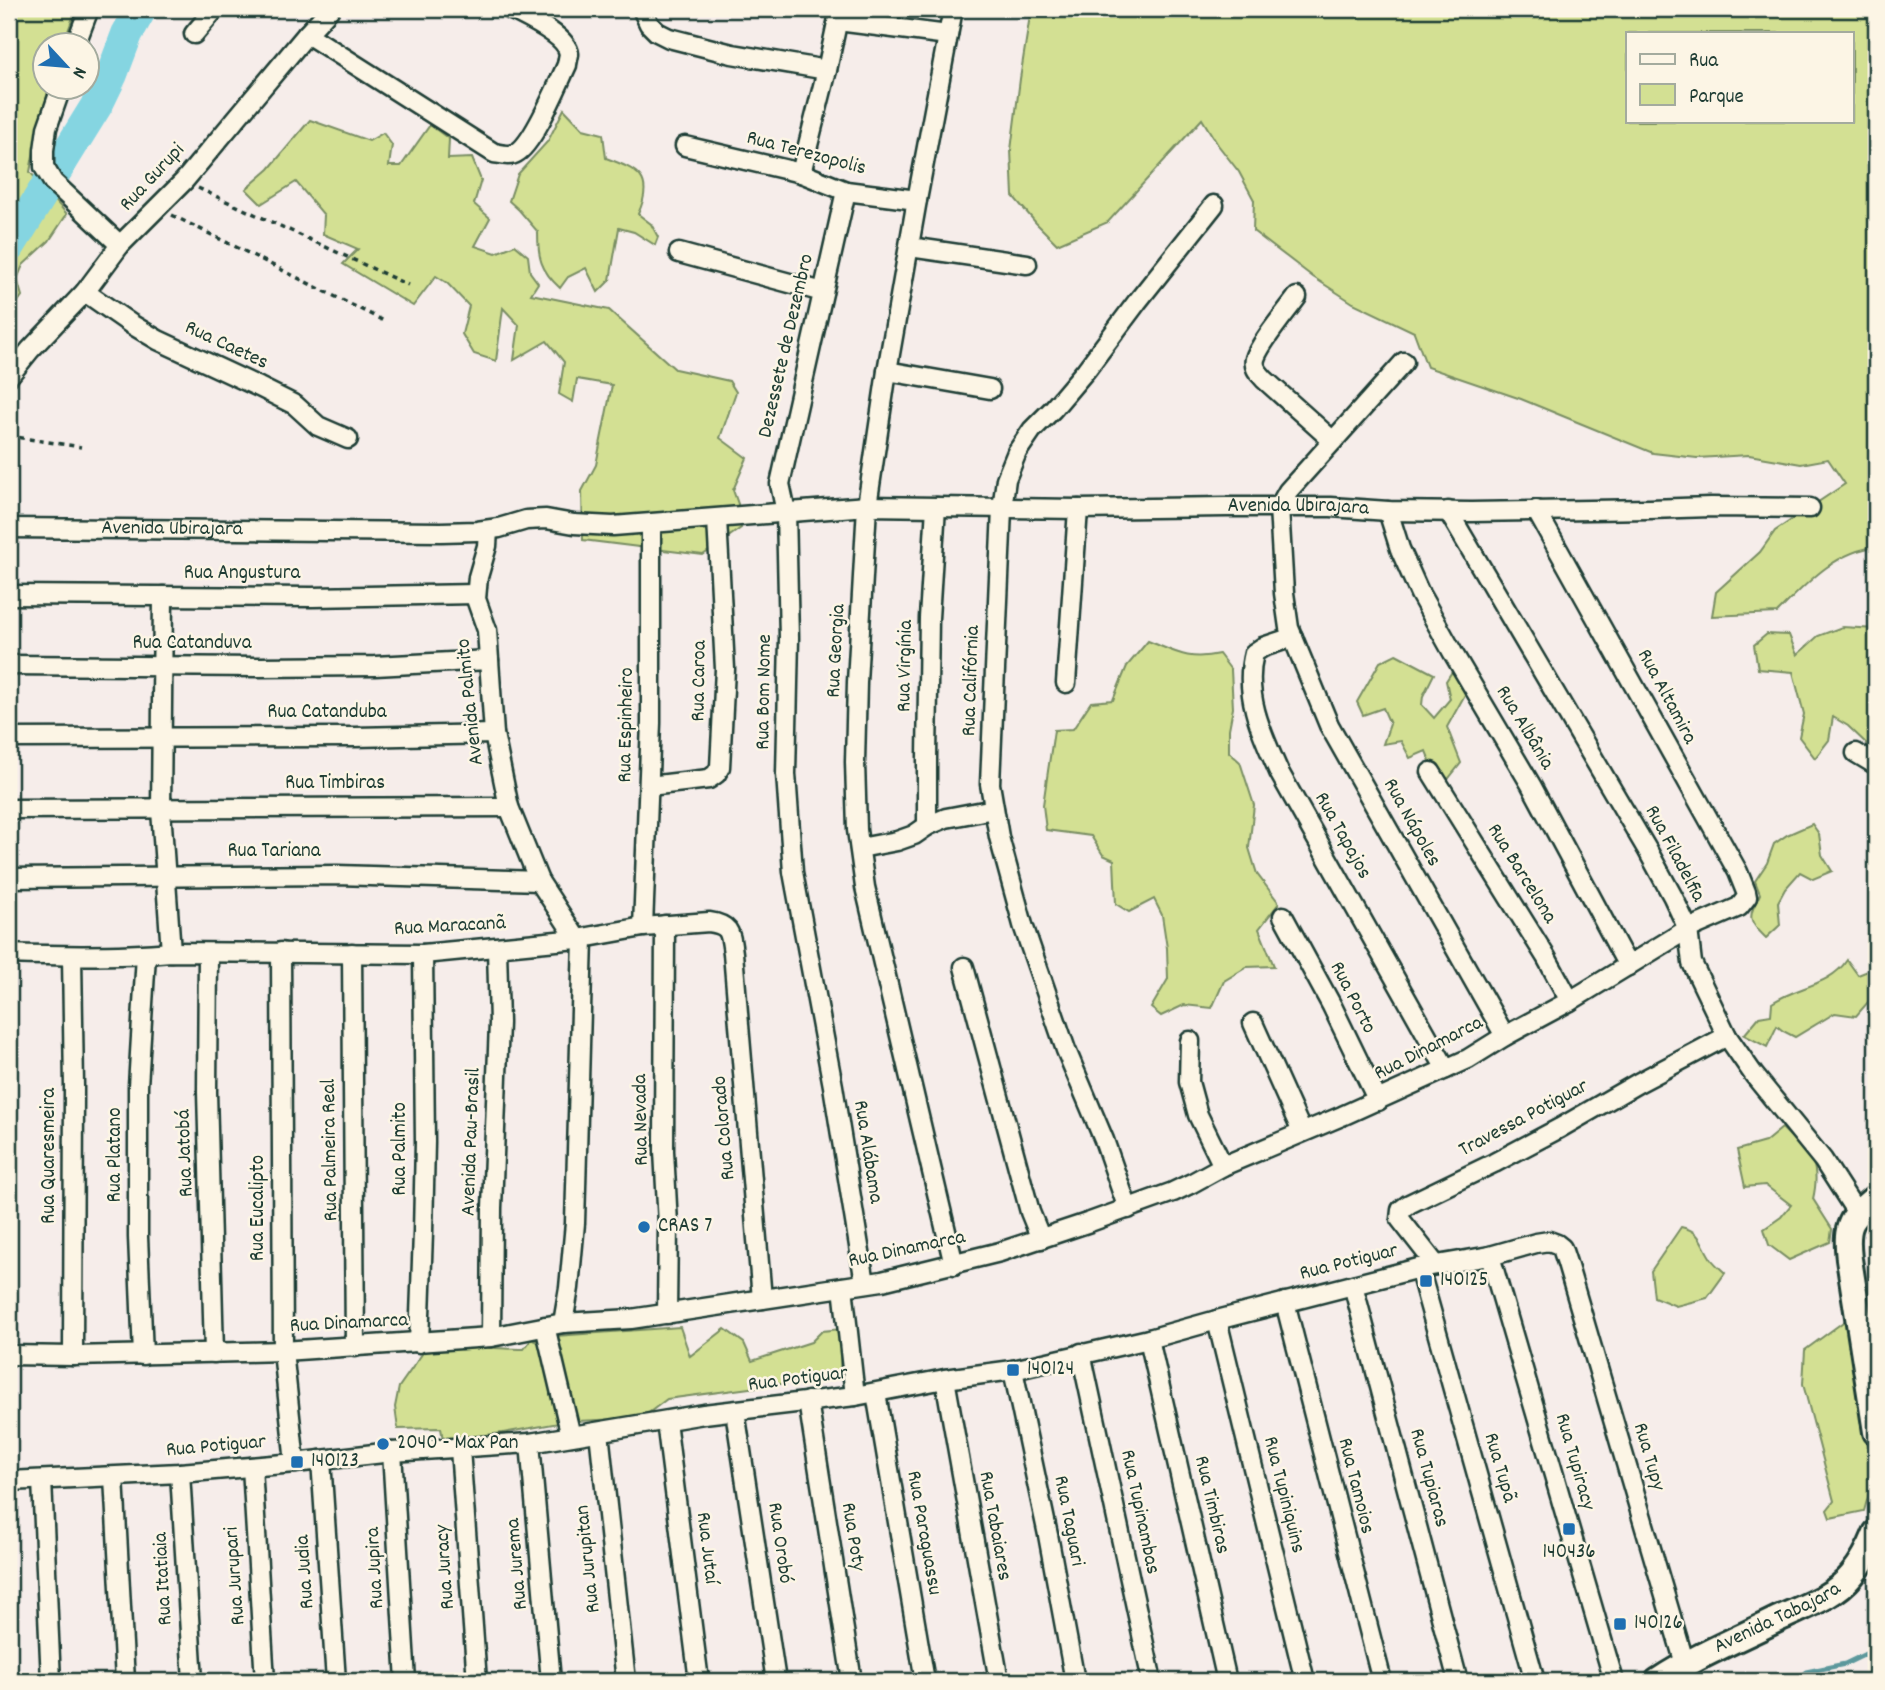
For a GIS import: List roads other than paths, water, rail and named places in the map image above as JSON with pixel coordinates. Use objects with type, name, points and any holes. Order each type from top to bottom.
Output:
[{"type":"street","points":[[80,32],[89,9]]},
{"type":"street","points":[[194,34],[215,9]]},
{"type":"street","name":"Rua Gurupi","points":[[9,376],[85,292],[120,245],[184,181],[330,9]]},
{"type":"street","points":[[307,34],[494,153],[508,155],[517,153],[528,142],[569,54],[566,45],[555,34],[510,9]]},
{"type":"street","points":[[642,9],[649,24],[657,32],[670,38],[732,54],[827,69]]},
{"type":"street","name":"Rua Georgia","points":[[953,9],[887,371],[867,506],[855,762],[857,830],[865,887],[954,1265]]},
{"type":"street","points":[[801,173],[839,15],[948,35]]},
{"type":"street","points":[[56,102],[47,128],[44,150],[48,175],[120,245]]},
{"type":"street","name":"Rua Terezopolis","points":[[685,146],[801,173],[846,191],[917,200]]},
{"type":"street","name":"Dezessete de Dezembro","points":[[786,512],[780,484],[846,191]]},
{"type":"street","name":"Rua Califórnia","points":[[1128,1209],[1104,1140],[1066,1050],[1023,925],[999,837],[990,784],[1002,509],[1006,479],[1017,452],[1032,430],[1054,410],[1214,205]]},
{"type":"street","points":[[910,247],[1027,264]]},
{"type":"street","points":[[679,253],[823,292]]},
{"type":"street","name":"Rua Caetes","points":[[85,292],[158,340],[295,405],[318,426],[348,439]]},
{"type":"street","points":[[1297,297],[1265,341],[1255,360],[1256,370],[1334,440]]},
{"type":"street","points":[[1279,508],[1288,491],[1404,362]]},
{"type":"street","points":[[887,371],[990,389]]},
{"type":"street","name":"Avenida Ubirajara","points":[[9,528],[442,532],[488,530],[526,520],[546,519],[613,526],[867,506],[1002,509],[1331,507],[1388,511],[1710,506],[1810,508]]},
{"type":"street","name":"Rua Virgínia","points":[[928,826],[929,618],[936,507]]},
{"type":"street","name":"Rua Nápoles","points":[[1279,508],[1284,593],[1291,632],[1329,724],[1505,1036]]},
{"type":"street","points":[[1066,683],[1077,509]]},
{"type":"street","name":"Rua Altamira","points":[[1536,510],[1738,872],[1747,897],[1739,906]]},
{"type":"street","name":"Rua Albânia","points":[[1388,511],[1400,549],[1420,594],[1531,785],[1628,966]]},
{"type":"street","name":"Rua Filadelfia","points":[[1448,511],[1648,851],[1688,929],[1692,962],[1727,1036],[1754,1075],[1822,1160],[1857,1213]]},
{"type":"street","name":"Rua Bom Nome","points":[[786,512],[789,638],[786,774],[793,872],[821,1029]]},
{"type":"street","name":"Rua Caroa","points":[[649,786],[709,779],[716,774],[720,766],[725,669],[717,519]]},
{"type":"street","name":"Rua Espinheiro","points":[[643,927],[652,662],[651,524]]},
{"type":"street","name":"Avenida Palmito","points":[[488,530],[476,599],[487,630],[494,734],[509,807],[539,881],[580,939]]},
{"type":"street","name":"Rua Angustura","points":[[9,595],[301,597],[476,594]]},
{"type":"street","points":[[163,596],[161,810],[171,952]]},
{"type":"street","name":"Rua Tapajos","points":[[1291,632],[1254,653],[1250,684],[1261,732],[1279,772],[1446,1069]]},
{"type":"street","name":"Rua Catanduva","points":[[9,665],[375,666],[489,660]]},
{"type":"street","name":"Rua Catanduba","points":[[9,738],[494,734]]},
{"type":"street","points":[[1856,753],[1876,765]]},
{"type":"street","name":"Rua Barcelona","points":[[1431,772],[1546,957],[1570,1001]]},
{"type":"street","name":"Rua Timbiras","points":[[9,809],[509,807]]},
{"type":"street","points":[[860,848],[906,838],[960,814],[994,809]]},
{"type":"street","name":"Rua Tariana","points":[[9,878],[390,876],[539,881]]},
{"type":"street","name":"Rua Dinamarca","points":[[9,1355],[283,1351],[491,1337],[564,1323],[667,1314],[882,1281],[954,1265],[1128,1209],[1378,1101],[1468,1059],[1688,929],[1739,906]]},
{"type":"street","name":"Rua Porto","points":[[1283,916],[1332,1006],[1378,1101]]},
{"type":"street","name":"Rua Maracanã","points":[[9,954],[423,954],[580,939],[643,927],[709,922],[726,927],[733,953]]},
{"type":"street","name":"Rua Nevada","points":[[665,925],[667,1314]]},
{"type":"street","points":[[564,1323],[575,1223],[580,939]]},
{"type":"street","name":"Avenida Pau-Brasil","points":[[491,1337],[492,1208],[499,1023],[497,948]]},
{"type":"street","name":"Rua Eucalipto","points":[[281,952],[283,1351],[295,1463]]},
{"type":"street","name":"Rua Jatobá","points":[[208,953],[207,1092],[214,1353]]},
{"type":"street","name":"Rua Palmeira Real","points":[[352,953],[355,1347]]},
{"type":"street","name":"Rua Colorado","points":[[733,953],[762,1299]]},
{"type":"street","name":"Rua Palmito","points":[[419,1343],[425,1142],[423,954]]},
{"type":"street","name":"Rua Platano","points":[[143,1355],[138,1237],[138,1086],[146,955]]},
{"type":"street","name":"Rua Quaresmeira","points":[[72,956],[73,1356]]},
{"type":"street","points":[[964,967],[1030,1212],[1041,1239]]},
{"type":"street","points":[[1253,1023],[1301,1132]]},
{"type":"street","name":"Rua Alábama","points":[[821,1029],[865,1283]]},
{"type":"street","name":"Travessa Potiguar","points":[[1427,1266],[1400,1219],[1401,1210],[1560,1128],[1727,1036]]},
{"type":"street","points":[[1190,1041],[1189,1082],[1198,1115],[1223,1166]]},
{"type":"street","points":[[1876,1197],[1857,1213],[1847,1234],[1876,1432]]},
{"type":"street","name":"Rua Potiguar","points":[[9,1481],[180,1473],[392,1452],[530,1443],[735,1411],[876,1393],[944,1379],[1013,1370],[1149,1339],[1427,1266],[1490,1256],[1536,1243],[1549,1241],[1557,1244],[1562,1248],[1567,1263]]},
{"type":"street","name":"Rua Tupiracy","points":[[1490,1256],[1614,1681]]},
{"type":"street","name":"Rua Tupy","points":[[1567,1263],[1685,1664]]},
{"type":"street","name":"Rua Tupã","points":[[1427,1266],[1535,1681]]},
{"type":"street","name":"Rua Tupiaras","points":[[1353,1286],[1458,1681]]},
{"type":"street","points":[[843,1287],[855,1396]]},
{"type":"street","name":"Rua Tamoios","points":[[1285,1302],[1382,1681]]},
{"type":"street","name":"Rua Tupiniquins","points":[[1217,1320],[1305,1681]]},
{"type":"street","points":[[545,1326],[571,1436]]},
{"type":"street","name":"Rua Timbiras","points":[[1149,1339],[1227,1681]]},
{"type":"street","name":"Rua Tupinambas","points":[[1081,1353],[1152,1681]]},
{"type":"street","name":"Rua Taguari","points":[[1013,1370],[1075,1681]]},
{"type":"street","name":"Rua Tabaiares","points":[[944,1379],[999,1681]]},
{"type":"street","name":"Rua Paraguassu","points":[[876,1393],[925,1681]]},
{"type":"street","name":"Rua Poty","points":[[808,1401],[852,1681]]},
{"type":"street","name":"Rua Orobó","points":[[735,1411],[776,1681]]},
{"type":"street","name":"Rua Jutaí","points":[[666,1421],[699,1681]]},
{"type":"street","name":"Rua Jurupitan","points":[[599,1432],[626,1681]]},
{"type":"street","name":"Rua Jurema","points":[[530,1443],[551,1681]]},
{"type":"street","name":"Rua Juracy","points":[[460,1449],[477,1681]]},
{"type":"street","name":"Rua Jupira","points":[[392,1452],[406,1681]]},
{"type":"street","name":"Rua Judia","points":[[321,1460],[336,1681]]},
{"type":"street","name":"Rua Jurupari","points":[[251,1467],[265,1681]]},
{"type":"street","name":"Rua Itatiaia","points":[[180,1473],[193,1681]]},
{"type":"street","points":[[114,1476],[125,1681]]},
{"type":"street","points":[[42,1480],[51,1681]]},
{"type":"street","name":"Avenida Tabajara","points":[[1658,1681],[1685,1664],[1810,1605],[1836,1589],[1851,1576],[1868,1552],[1876,1533]]},
{"type":"waterway","points":[[9,247],[98,103],[127,34],[141,9]]},
{"type":"waterway","points":[[1795,1681],[1806,1672],[1845,1664],[1876,1649]]},
{"type":"place","name":"CRAS 7","points":[[644,1227]]},
{"type":"place","name":"140125","points":[[1426,1281]]},
{"type":"place","name":"140124","points":[[1013,1370]]},
{"type":"place","name":"2040 - Max Pan","points":[[383,1444]]},
{"type":"place","name":"140123","points":[[297,1462]]},
{"type":"place","name":"140436","points":[[1569,1529]]},
{"type":"place","name":"140126","points":[[1620,1624]]}]
